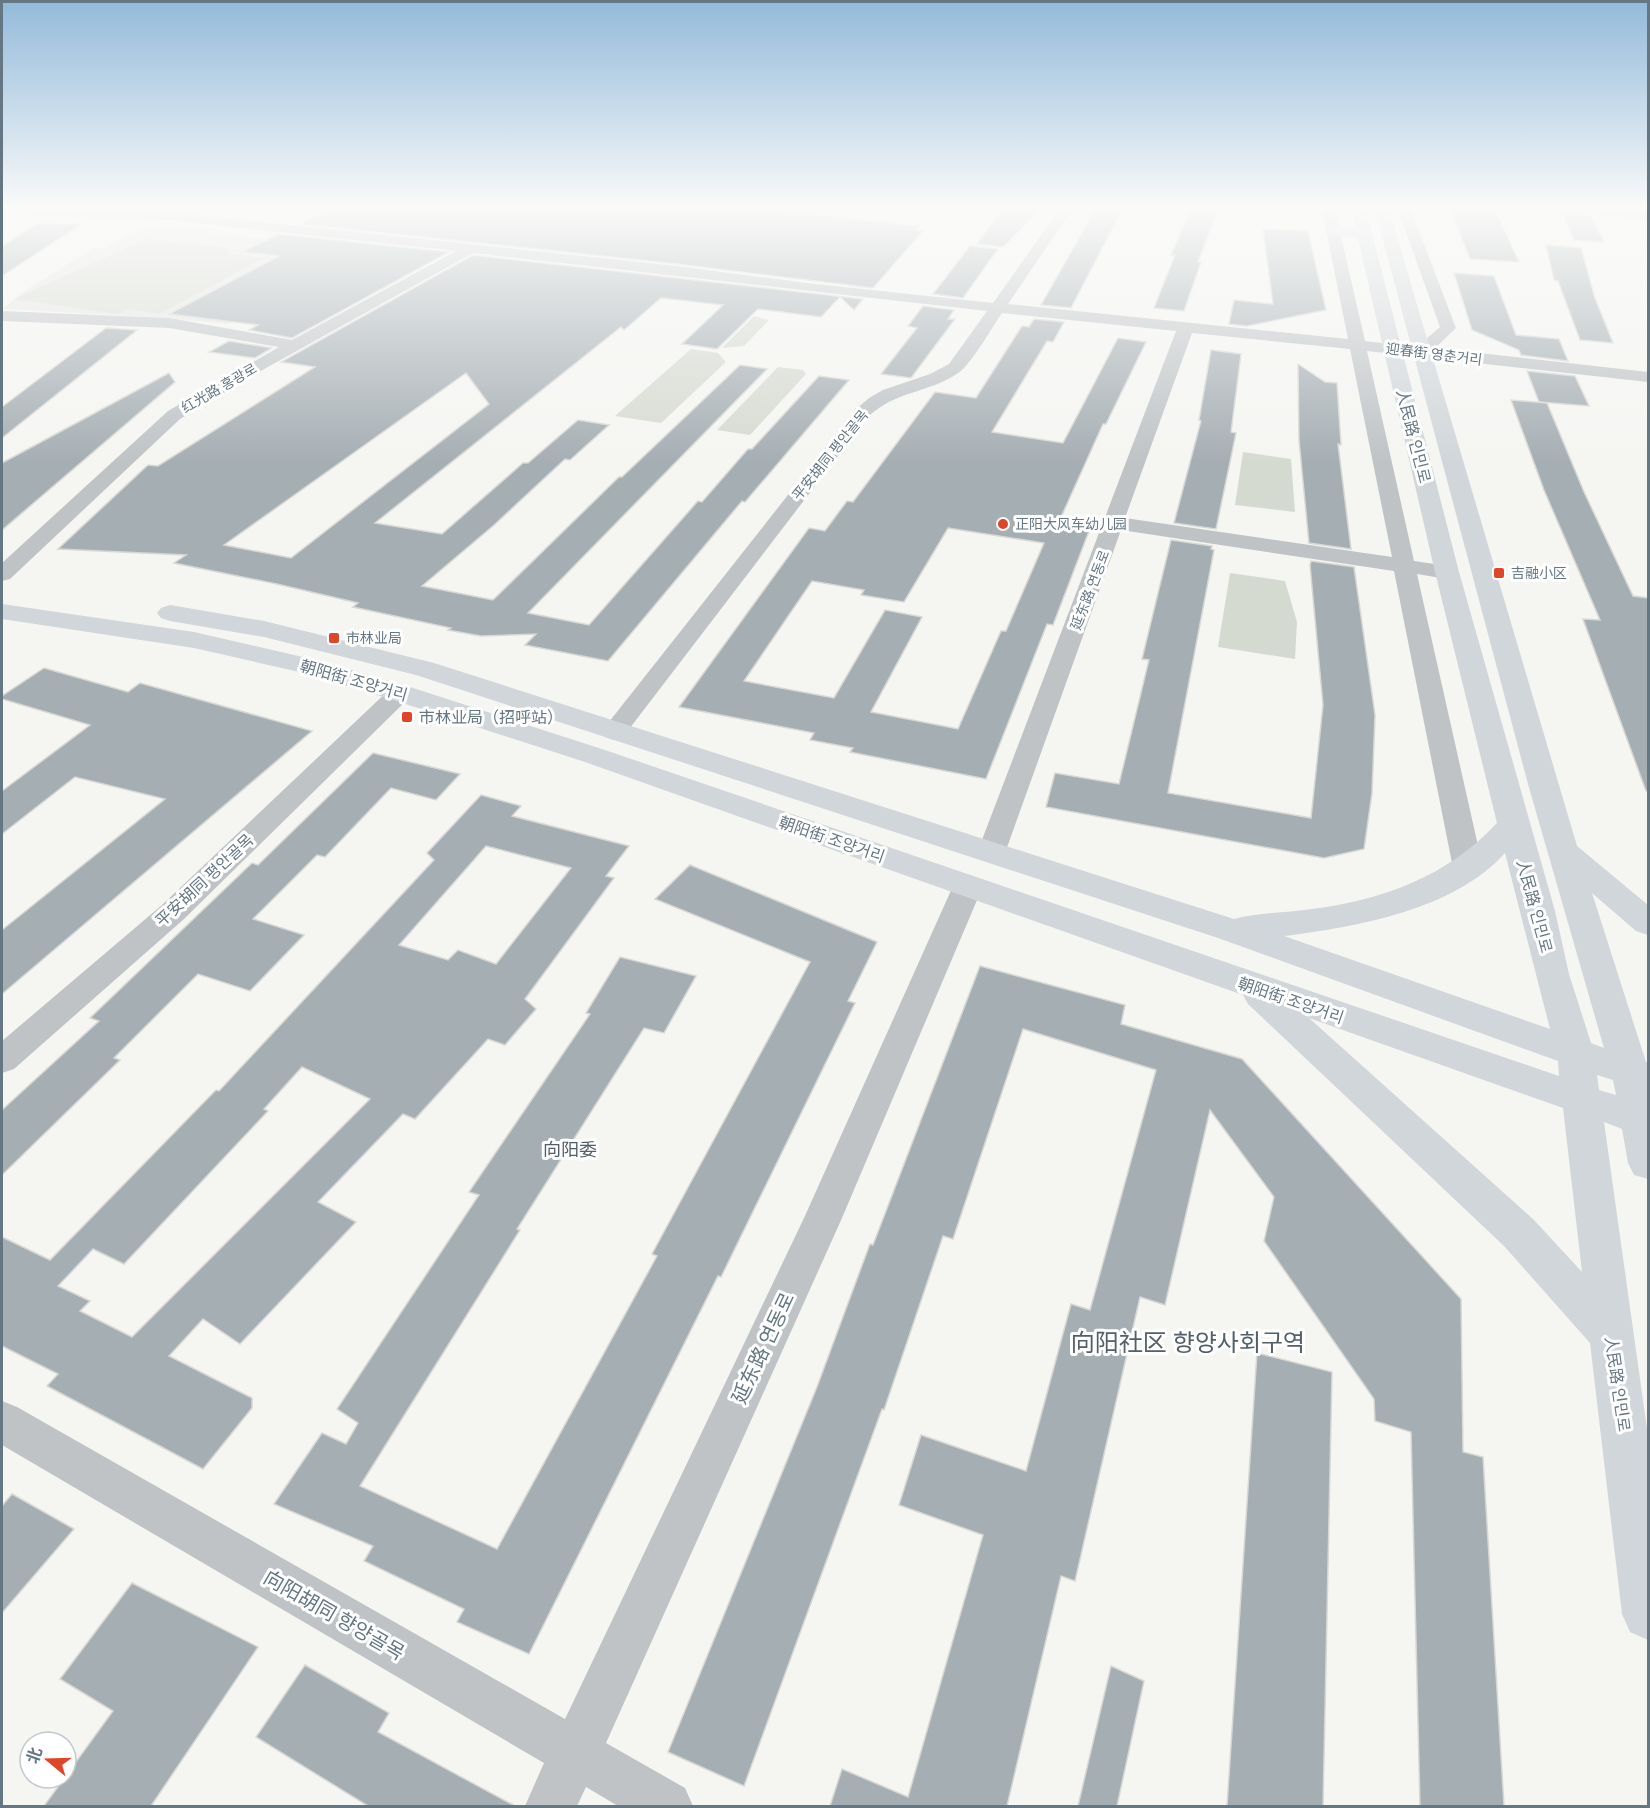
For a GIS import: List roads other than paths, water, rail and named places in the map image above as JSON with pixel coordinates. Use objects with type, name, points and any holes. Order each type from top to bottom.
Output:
[{"type":"main road","name":"人民路 인민로","points":[[1380,294],[1447,572],[1538,911],[1552,974],[1575,1052],[1648,1614]]},
{"type":"main road","name":"人民路 인민로","points":[[1405,294],[1543,784],[1639,1075],[1648,1163]]},
{"type":"main road","name":"朝阳街 조양거리","points":[[2,591],[93,601],[264,629],[425,669],[1230,930],[1639,1075]]},
{"type":"main road","name":"朝阳街 조양거리","points":[[2,612],[194,640],[311,667],[400,693],[595,756],[1250,986],[1644,1121]]},
{"type":"main road","points":[[1230,930],[1301,924],[1368,912],[1407,899],[1468,868],[1504,837],[1514,824]]},
{"type":"main road","points":[[1565,852],[1648,923]]},
{"type":"main road","points":[[1250,986],[1519,1233],[1612,1335]]},
{"type":"street","name":"红光路 홍광로","points":[[2,574],[174,415],[194,401],[387,294]]},
{"type":"street","name":"迎春街 영춘거리","points":[[871,294],[1648,377]]},
{"type":"street","name":"平安胡同 평안골목","points":[[614,732],[861,414],[877,399],[896,390],[939,379],[955,368],[1008,294]]},
{"type":"street","points":[[1347,294],[1468,868]]},
{"type":"street","points":[[1421,352],[1448,328],[1436,294]]},
{"type":"street","points":[[2,316],[169,323],[295,345]]},
{"type":"street","name":"延东路 연동로","points":[[991,852],[1186,327]]},
{"type":"street","points":[[1115,523],[1447,572]]},
{"type":"street","name":"平安胡同 평안골목","points":[[2,1060],[173,912],[400,693]]},
{"type":"street","name":"延东路 연동로","points":[[550,1806],[576,1755],[823,1218],[968,886]]},
{"type":"street","name":"向阳胡同 향양골목","points":[[2,1422],[667,1806]]},
{"type":"place","name":"正阳大风车幼儿园","points":[[1003,524]]},
{"type":"place","name":"吉融小区","points":[[1499,573]]},
{"type":"place","name":"市林业局","points":[[334,638]]},
{"type":"place","name":"市林业局（招呼站）","points":[[407,717]]},
{"type":"district","name":"向阳委","points":[[570,1150]]},
{"type":"district","name":"向阳社区 향양사회구역","points":[[1188,1343]]}]
